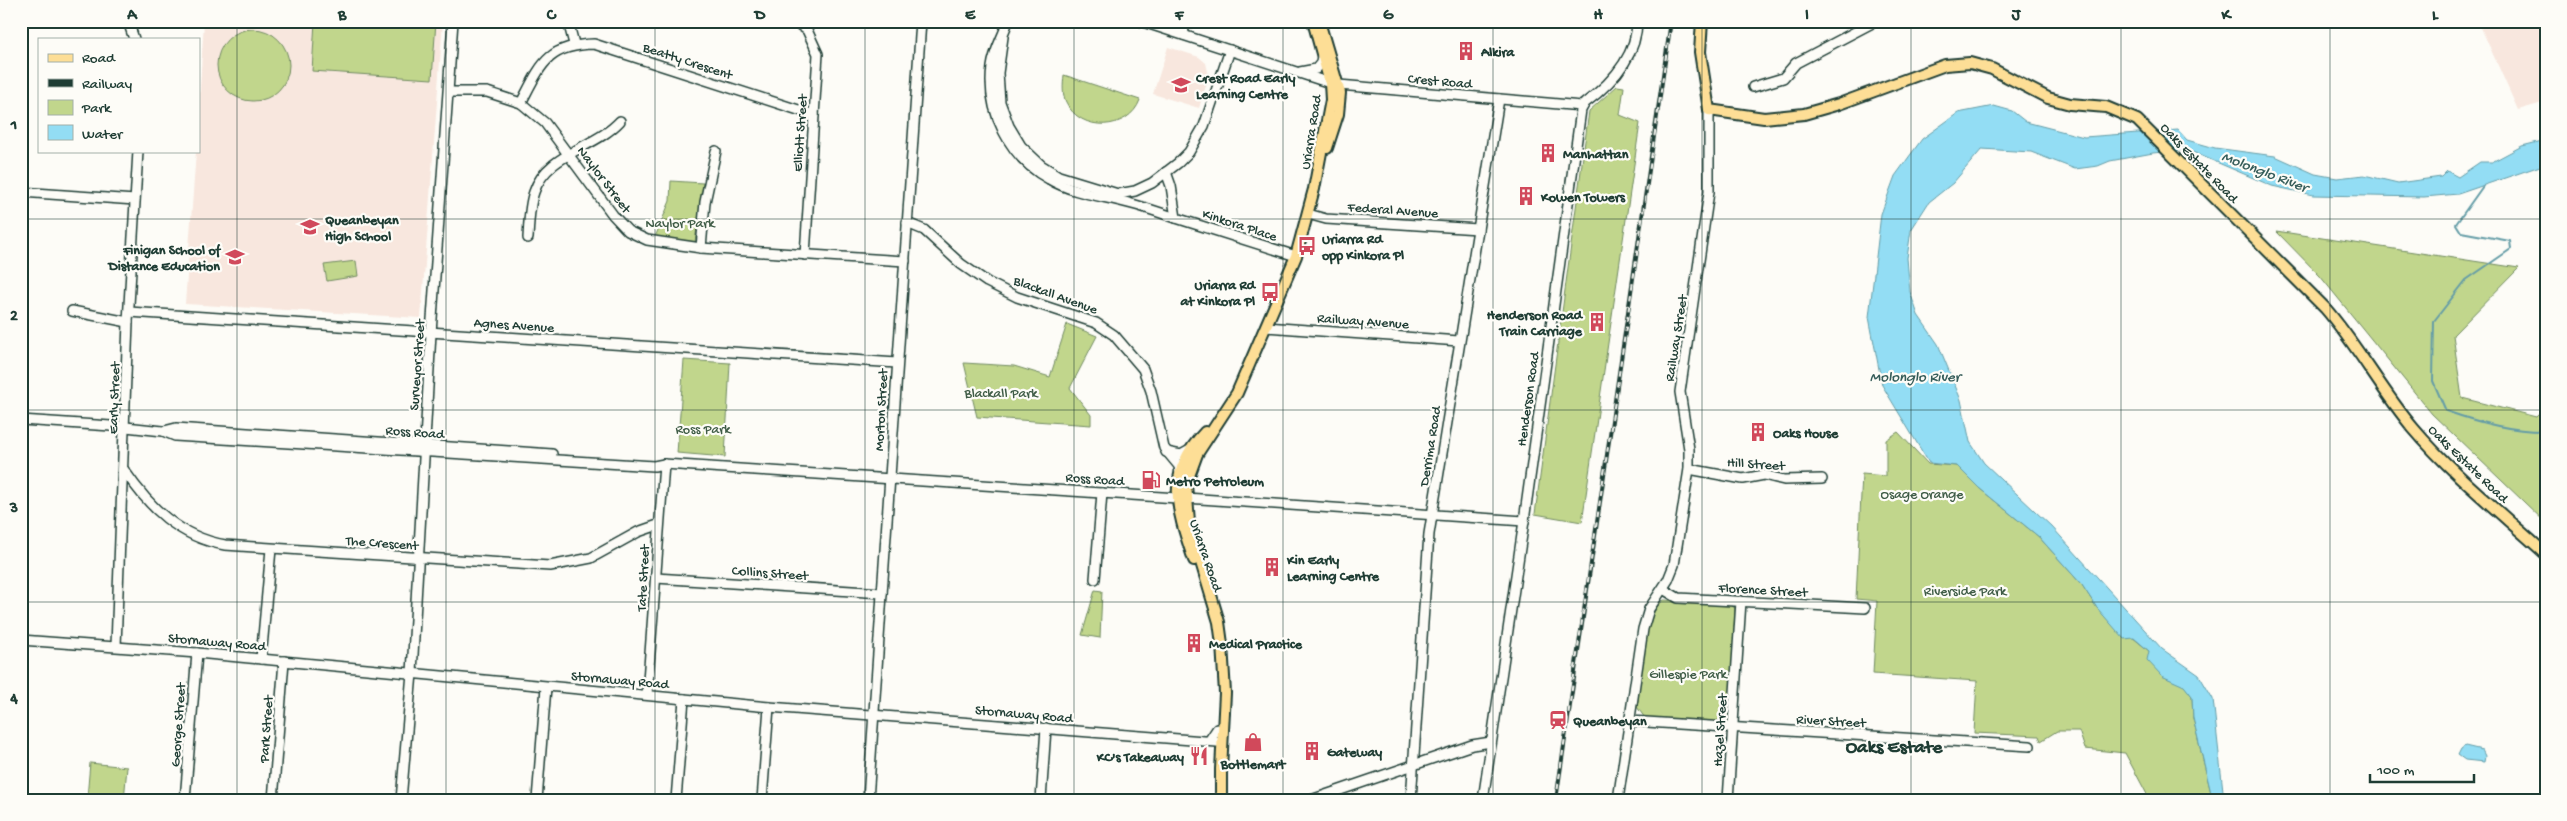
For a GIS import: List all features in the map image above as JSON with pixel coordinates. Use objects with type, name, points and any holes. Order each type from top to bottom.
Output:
[{"type":"main road","name":"Uriarra Road","points":[[1313,21],[1322,55],[1334,84]]},
{"type":"main road","name":"Uriarra Road","points":[[1181,498],[1195,458],[1230,406],[1296,256],[1314,189],[1334,84],[1318,21]]},
{"type":"main road","name":"Railway Street","points":[[1702,21],[1700,52],[1709,110]]},
{"type":"main road","name":"Oaks Estate Road","points":[[1709,110],[1764,118],[1804,114],[1839,104],[1945,65],[1970,63],[1992,68],[2053,99],[2070,104],[2106,107],[2121,111],[2149,130],[2325,308],[2350,338],[2413,428],[2444,460],[2546,554]]},
{"type":"main road","name":"Uriarra Road","points":[[1215,800],[1217,737],[1225,693],[1222,637],[1181,498],[1180,474],[1190,450],[1230,406]]},
{"type":"main road","name":"Uriarra Road","points":[[1217,737],[1221,800]]},
{"type":"street","points":[[128,21],[134,38]]},
{"type":"street","name":"Surveyor Street","points":[[401,800],[412,673],[453,21]]},
{"type":"street","points":[[521,103],[539,69],[555,52],[574,44],[568,21]]},
{"type":"street","name":"Elliott Street","points":[[794,21],[807,30],[818,54],[805,255]]},
{"type":"street","name":"Morton Street","points":[[868,800],[921,21]]},
{"type":"street","name":"Kinkora Place","points":[[1008,21],[1003,37],[998,74],[1000,102],[1009,126],[1021,146],[1041,165],[1059,176],[1118,194],[1131,204]]},
{"type":"street","name":"Crest Road","points":[[1140,21],[1334,84],[1582,106]]},
{"type":"street","points":[[1183,21],[1184,35]]},
{"type":"street","points":[[1582,106],[1626,60],[1634,45],[1637,21]]},
{"type":"street","points":[[1753,87],[1784,78],[1796,63],[1876,21]]},
{"type":"street","name":"Kinkora Place","points":[[1003,37],[996,49],[991,82],[997,115],[1011,143],[1029,165],[1053,182],[1097,196],[1131,204],[1296,256]]},
{"type":"street","name":"Beatty Crescent","points":[[574,44],[594,44],[814,115]]},
{"type":"street","points":[[1172,195],[1175,173],[1180,162],[1193,146],[1204,126],[1230,50]]},
{"type":"street","points":[[1297,72],[1316,69],[1322,61],[1322,55]]},
{"type":"street","name":"Naylor Street","points":[[449,92],[487,92],[521,103],[545,123],[570,154],[612,215],[628,231],[647,240],[701,248],[905,261]]},
{"type":"street","name":"Derrima Road","points":[[1410,800],[1432,514],[1498,99]]},
{"type":"street","name":"Henderson Road","points":[[1483,800],[1582,106]]},
{"type":"street","name":"Railway Street","points":[[1618,800],[1646,619],[1674,565],[1689,469],[1689,449],[1680,386],[1709,192],[1709,110]]},
{"type":"street","points":[[528,238],[533,194],[541,176],[556,160],[609,133],[620,121]]},
{"type":"street","points":[[701,248],[705,202],[716,151]]},
{"type":"street","name":"Early Street","points":[[116,646],[126,427],[128,322],[138,152]]},
{"type":"street","points":[[1118,194],[1142,188],[1180,162]]},
{"type":"street","points":[[1166,172],[1176,218]]},
{"type":"street","points":[[21,192],[135,200]]},
{"type":"street","name":"Federal Avenue","points":[[1308,214],[1324,218],[1478,229]]},
{"type":"street","name":"Blackall Avenue","points":[[907,223],[924,230],[961,264],[987,282],[1017,297],[1096,323],[1114,335],[1143,369],[1152,391],[1166,452],[1179,466],[1180,474]]},
{"type":"street","points":[[72,310],[128,322]]},
{"type":"street","name":"Agnes Avenue","points":[[129,312],[897,363]]},
{"type":"street","name":"Railway Avenue","points":[[1266,327],[1459,341]]},
{"type":"street","name":"Ross Road","points":[[21,420],[163,431],[176,428],[425,449],[655,460],[664,464],[890,480],[1524,521]]},
{"type":"street","points":[[1166,452],[1181,455],[1190,450]]},
{"type":"street","name":"Tate Street","points":[[647,694],[664,464]]},
{"type":"street","name":"Hill Street","points":[[1689,469],[1743,479],[1764,476],[1784,480],[1822,479]]},
{"type":"street","name":"The Crescent","points":[[124,470],[156,510],[184,532],[211,543],[271,549],[550,566],[591,558],[638,532],[658,525]]},
{"type":"street","points":[[1095,579],[1102,493]]},
{"type":"street","points":[[261,659],[271,549]]},
{"type":"street","name":"Collins Street","points":[[656,578],[882,593]]},
{"type":"street","name":"Florence Street","points":[[1663,589],[1678,598],[1865,608]]},
{"type":"street","name":"Hazel Street","points":[[1728,800],[1741,601]]},
{"type":"street","name":"Stornaway Road","points":[[21,640],[197,653],[769,707],[1046,728],[1217,737]]},
{"type":"street","name":"George Street","points":[[186,800],[197,653]]},
{"type":"street","name":"Park Street","points":[[273,800],[284,661]]},
{"type":"street","points":[[537,800],[546,687]]},
{"type":"street","points":[[676,800],[684,699]]},
{"type":"street","points":[[762,800],[769,707]]},
{"type":"street","name":"River Street","points":[[1630,720],[2030,746]]},
{"type":"street","points":[[1041,800],[1046,728]]},
{"type":"street","points":[[1313,799],[1472,745],[1491,742]]},
{"type":"shaded area","name":"Queanbeyan High School","points":[[204,21],[443,21],[421,318],[185,304],[196,152],[200,152],[200,87]]},
{"type":"shaded area","points":[[2478,21],[2546,21],[2546,102],[2518,110]]},
{"type":"shaded area","name":"Crest Road Early Learning Centre","points":[[1168,47],[1199,57],[1206,63],[1209,76],[1199,108],[1153,94]]},
{"type":"green space","points":[[315,21],[436,21],[432,79],[312,71]]},
{"type":"green space","points":[[253,29],[273,35],[283,45],[289,65],[283,85],[273,95],[253,101],[233,95],[223,85],[217,65],[223,45],[233,35]]},
{"type":"green space","points":[[1064,75],[1140,100],[1126,118],[1104,124],[1093,123],[1082,119],[1073,112],[1066,102],[1063,92]]},
{"type":"green space","points":[[1617,86],[1624,87],[1620,115],[1640,123],[1582,522],[1535,514],[1589,111]]},
{"type":"green space","name":"Naylor Park","points":[[671,181],[703,183],[695,242],[655,237],[670,201]]},
{"type":"green space","points":[[2276,231],[2519,268],[2453,335],[2462,398],[2536,417],[2546,407],[2546,523],[2432,414],[2320,276]]},
{"type":"green space","points":[[356,261],[358,276],[327,281],[324,265]]},
{"type":"green space","name":"Blackall Park","points":[[1067,324],[1097,336],[1070,388],[1091,415],[1091,425],[977,417],[964,363],[1014,366],[1050,377]]},
{"type":"green space","name":"Ross Park","points":[[684,360],[730,363],[725,457],[677,453]]},
{"type":"green space","name":"Riverside Park","points":[[1898,432],[1928,464],[1957,466],[1979,488],[2039,537],[2082,585],[2097,608],[2149,651],[2162,676],[2184,685],[2192,696],[2193,718],[2211,793],[2210,800],[2150,800],[2125,753],[2085,749],[2079,731],[2057,731],[2041,741],[2039,736],[1974,733],[1977,681],[1873,674],[1877,601],[1856,599],[1862,474],[1886,476],[1886,440]]},
{"type":"green space","points":[[1095,590],[1102,591],[1100,638],[1082,635]]},
{"type":"green space","name":"Gillespie Park","points":[[1664,600],[1730,605],[1735,608],[1730,717],[1727,722],[1645,718],[1637,707],[1647,633],[1651,619]]},
{"type":"green space","points":[[90,763],[127,767],[124,800],[81,800],[87,798]]},
{"type":"water","name":"Molonglo River","points":[[1994,106],[2012,111],[2026,122],[2084,137],[2178,130],[2187,140],[2215,148],[2275,156],[2315,174],[2337,178],[2364,175],[2398,183],[2441,177],[2447,171],[2458,177],[2480,162],[2492,162],[2522,146],[2546,140],[2546,164],[2458,194],[2424,197],[2313,195],[2272,186],[2195,153],[2181,150],[2153,153],[2110,161],[2098,166],[2075,169],[2031,152],[1982,149],[1953,183],[1929,202],[1911,230],[1907,258],[1910,292],[1918,315],[1938,344],[1961,400],[1970,442],[1984,463],[2052,527],[2162,649],[2199,675],[2213,699],[2224,800],[2210,800],[2211,793],[2193,718],[2192,696],[2184,686],[2162,676],[2147,660],[2149,651],[2134,638],[2124,639],[2097,608],[2082,585],[2039,537],[1979,488],[1957,466],[1929,463],[1882,385],[1869,317],[1881,214],[1895,176],[1922,139],[1958,113]]},
{"type":"water","points":[[2465,746],[2482,750],[2485,756],[2484,762],[2465,760],[2458,755]]},
{"type":"waterway","points":[[2483,186],[2456,224],[2461,232],[2510,241],[2511,249],[2466,280],[2434,321],[2433,381],[2446,411],[2495,426],[2520,430],[2546,431]]},
{"type":"railway","points":[[1556,800],[1671,21]]},
{"type":"place","name":"Alkira","points":[[1466,51]]},
{"type":"place","name":"Crest Road Early Learning Centre","points":[[1181,85]]},
{"type":"place","name":"Manhattan","points":[[1548,153]]},
{"type":"place","name":"Kowen Towers","points":[[1526,196]]},
{"type":"place","name":"Queanbeyan High School","points":[[310,227]]},
{"type":"place","name":"Uriarra Rd opp Kinkora Pl","points":[[1307,246]]},
{"type":"place","name":"Finigan School of Distance Education","points":[[235,257]]},
{"type":"place","name":"Uriarra Rd at Kinkora Pl","points":[[1270,292]]},
{"type":"place","name":"Henderson Road Train Carriage","points":[[1597,322]]},
{"type":"place","name":"Oaks House","points":[[1758,432]]},
{"type":"place","name":"Metro Petroleum","points":[[1151,480]]},
{"type":"place","name":"Kin Early Learning Centre","points":[[1272,567]]},
{"type":"place","name":"Medical Practice","points":[[1194,643]]},
{"type":"place","name":"Queanbeyan","points":[[1558,720]]},
{"type":"place","name":"Bottlemart","points":[[1253,742]]},
{"type":"place","name":"Gateway","points":[[1312,751]]},
{"type":"place","name":"KC's Takeaway","points":[[1199,756]]},
{"type":"district","name":"Oaks Estate","points":[[1894,745]]},
{"type":"park label","name":"Osage Orange","points":[[1922,493]]}]
